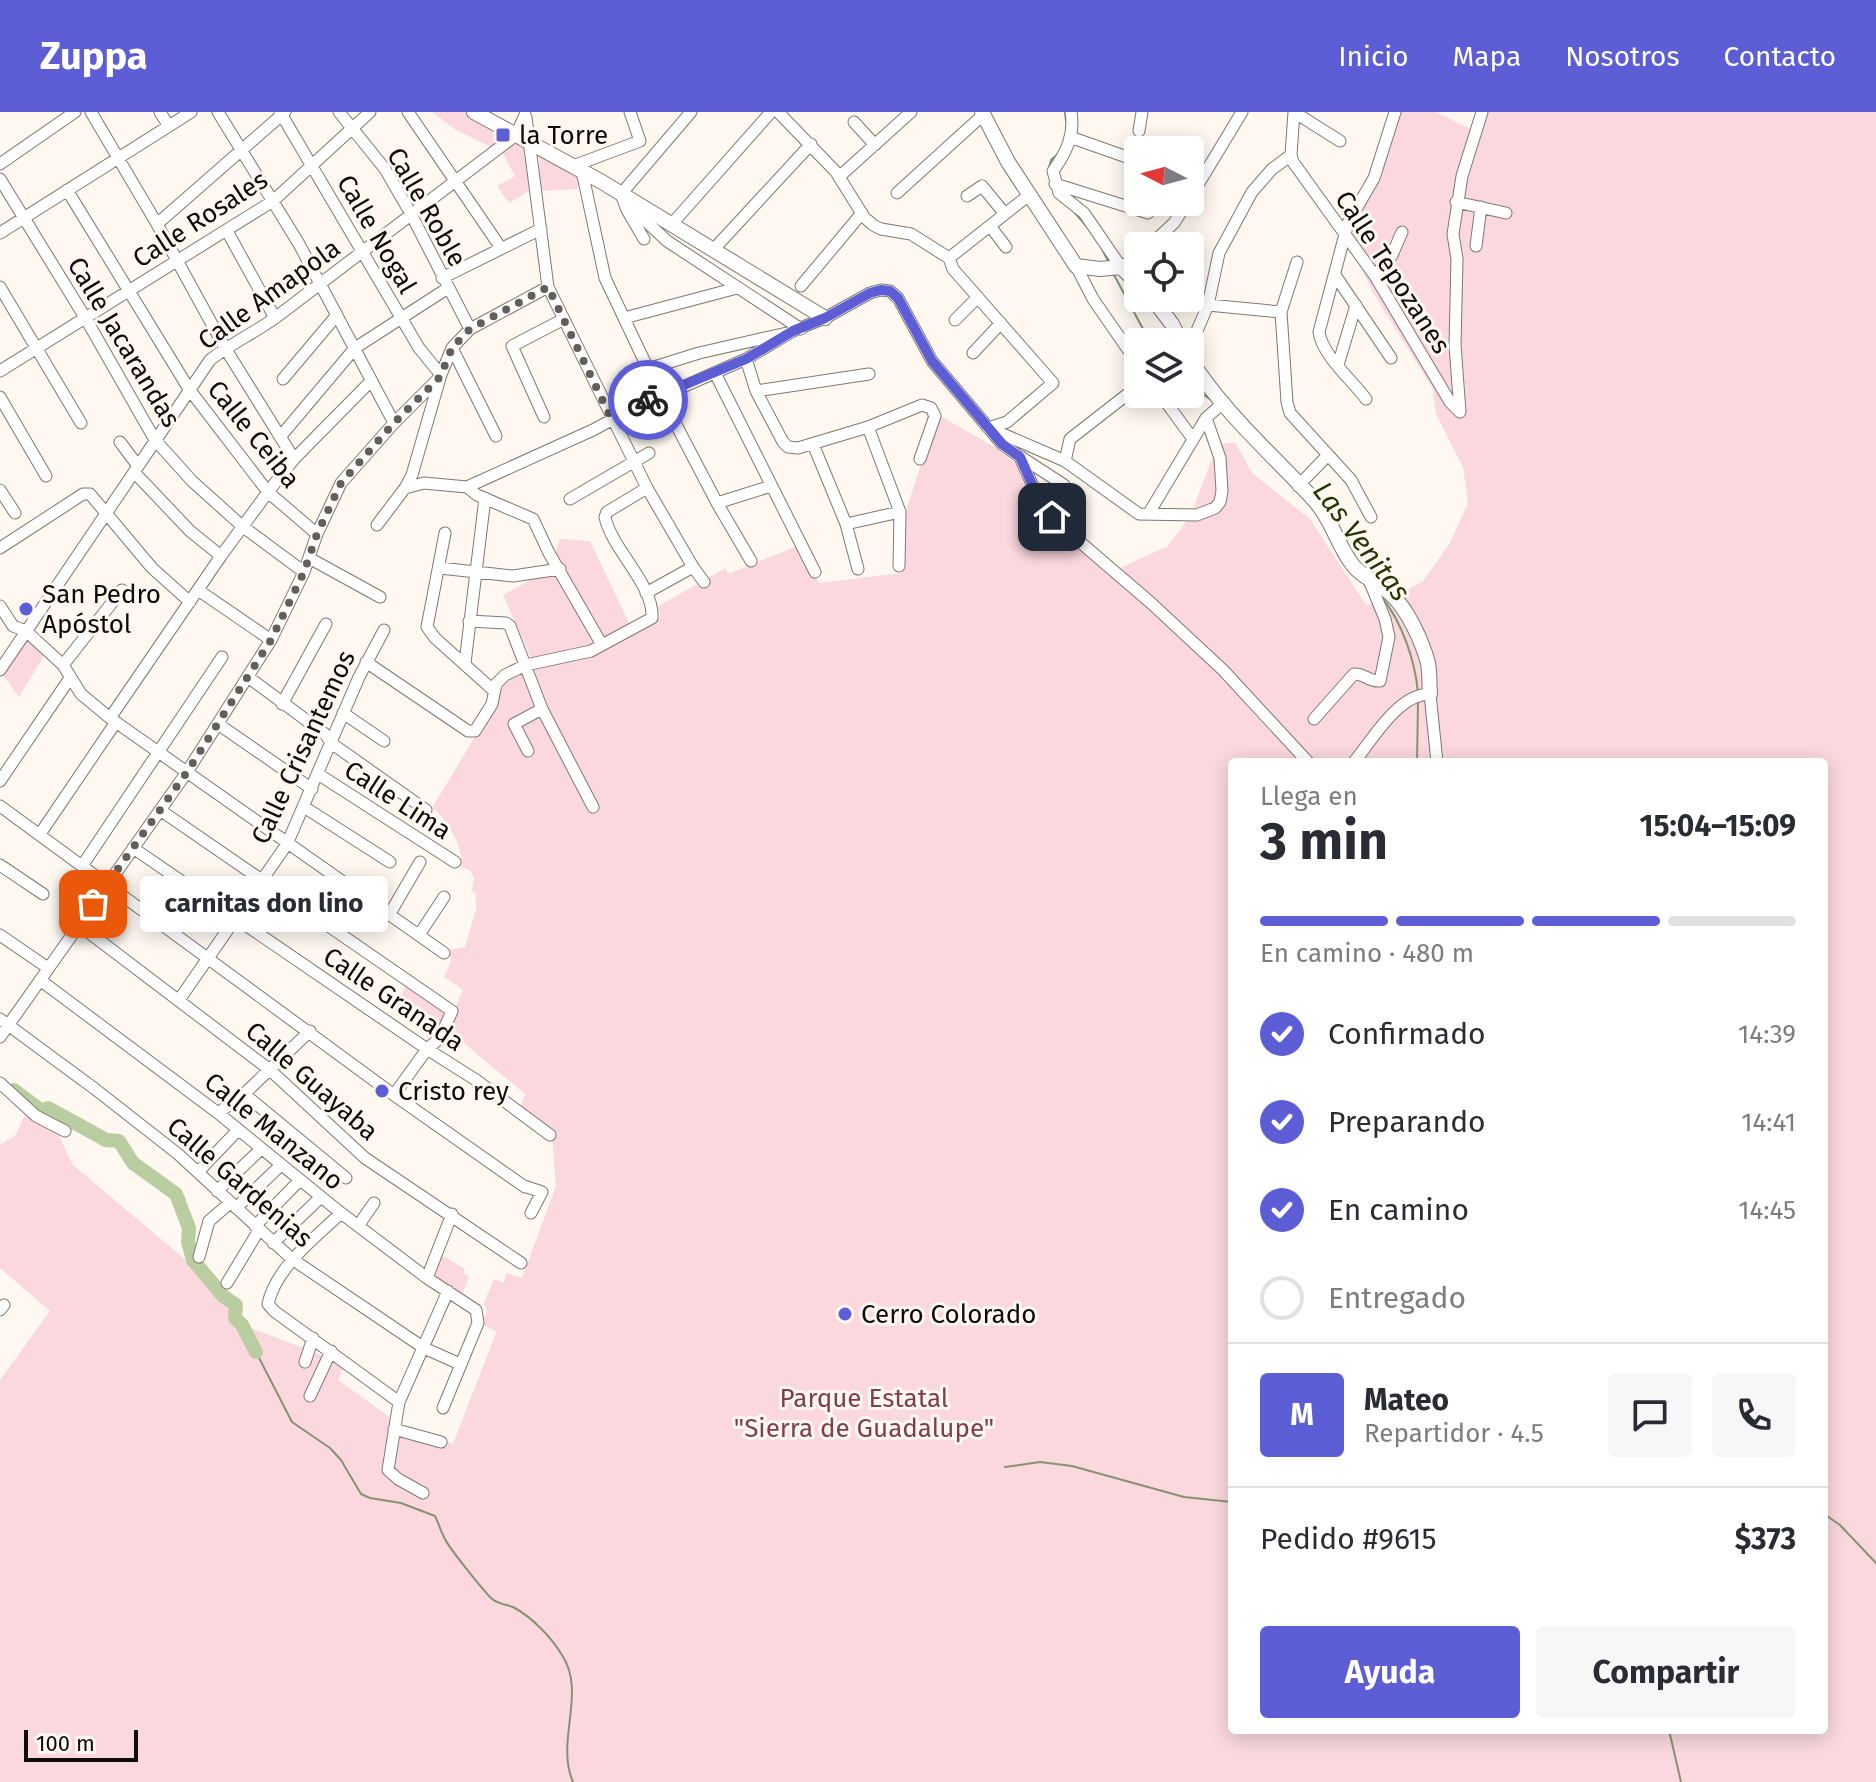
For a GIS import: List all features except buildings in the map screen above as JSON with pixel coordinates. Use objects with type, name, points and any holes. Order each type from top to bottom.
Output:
[{"type":"main road","points":[[474,112],[578,168],[825,318]]},
{"type":"main road","points":[[983,114],[1008,162],[1076,266],[1114,268],[1124,275]]},
{"type":"main road","points":[[1204,379],[1221,404],[1315,501],[1330,520],[1358,572],[1392,595],[1406,613],[1428,664],[1421,695]]},
{"type":"street","points":[[0,164],[75,112]]},
{"type":"street","points":[[91,112],[225,348],[294,459]]},
{"type":"street","points":[[160,112],[168,125]]},
{"type":"street","points":[[0,233],[191,112]]},
{"type":"street","points":[[218,112],[321,283],[394,423]]},
{"type":"street","name":"Calle Roble","points":[[339,112],[385,169],[470,329]]},
{"type":"street","name":"Calle Rosales","points":[[0,371],[273,201],[370,112]]},
{"type":"street","points":[[408,112],[457,179],[501,248]]},
{"type":"street","points":[[630,112],[640,141],[578,168],[605,278],[660,394],[751,561]]},
{"type":"street","points":[[644,239],[621,194],[691,112]]},
{"type":"street","points":[[671,225],[771,112]]},
{"type":"street","points":[[778,112],[840,176],[862,213],[873,225],[911,234],[949,258],[953,269],[1053,383],[1007,422],[988,428]]},
{"type":"street","points":[[840,176],[911,112]]},
{"type":"street","points":[[1071,112],[1066,152],[1053,171],[1055,184],[1059,193],[1084,213],[1095,227],[1114,268],[1124,263]]},
{"type":"street","points":[[1139,131],[1142,112]]},
{"type":"street","points":[[1204,175],[1242,112]]},
{"type":"street","points":[[1198,328],[1208,305],[1219,253],[1252,192],[1272,169],[1291,155],[1294,112],[1340,141]]},
{"type":"street","points":[[1366,399],[1345,377],[1320,340],[1319,332],[1348,223],[1374,178],[1395,112]]},
{"type":"street","points":[[1482,112],[1469,147],[1456,202],[1506,213]]},
{"type":"street","points":[[157,224],[242,152],[282,113]]},
{"type":"street","name":"Calle Nogal","points":[[282,113],[401,319],[440,376]]},
{"type":"street","points":[[527,113],[548,287],[633,462],[704,582]]},
{"type":"street","name":"Calle Amapola","points":[[0,670],[210,360],[225,348],[248,338],[516,135],[527,113]]},
{"type":"street","points":[[897,193],[983,114]]},
{"type":"street","points":[[854,122],[875,145]]},
{"type":"street","points":[[1070,137],[1124,156]]},
{"type":"street","points":[[713,250],[811,144]]},
{"type":"street","name":"Calle Tepozanes","points":[[1291,155],[1375,276],[1450,402],[1460,412],[1455,345],[1457,259],[1453,234],[1456,202]]},
{"type":"street","name":"Calle Jacarandas","points":[[0,179],[86,319],[155,440],[192,481],[242,526],[304,572]]},
{"type":"street","points":[[1055,184],[1124,206]]},
{"type":"street","points":[[967,196],[982,186],[1005,214]]},
{"type":"street","name":"Calle Ceiba","points":[[67,190],[189,389],[268,492],[317,534]]},
{"type":"street","points":[[949,258],[1029,195]]},
{"type":"street","points":[[1476,246],[1481,207]]},
{"type":"street","points":[[627,210],[634,210],[667,241],[797,330]]},
{"type":"street","points":[[801,286],[862,213]]},
{"type":"street","points":[[1164,232],[1179,216]]},
{"type":"street","points":[[990,226],[1006,247]]},
{"type":"street","points":[[280,437],[355,348],[401,319],[445,283],[501,248],[541,229]]},
{"type":"street","points":[[227,231],[275,318]]},
{"type":"street","points":[[1375,276],[1392,255],[1402,232]]},
{"type":"street","points":[[1297,262],[1281,312],[1290,413],[1351,480],[1371,517]]},
{"type":"street","points":[[1076,266],[1093,299],[1124,344]]},
{"type":"street","points":[[1335,275],[1391,358]]},
{"type":"street","points":[[0,287],[81,423]]},
{"type":"street","points":[[377,525],[412,475],[440,376],[452,348],[470,329],[548,287]]},
{"type":"street","points":[[624,318],[737,288]]},
{"type":"street","points":[[467,487],[612,420],[660,394],[669,393],[746,359],[797,330],[881,290],[890,291],[898,298],[932,361],[1002,444],[1064,485]]},
{"type":"street","points":[[955,320],[978,297]]},
{"type":"street","points":[[1208,305],[1281,312]]},
{"type":"street","points":[[1338,365],[1356,305]]},
{"type":"street","points":[[283,379],[337,315]]},
{"type":"street","points":[[544,417],[512,346],[564,319]]},
{"type":"street","points":[[973,353],[1001,323]]},
{"type":"street","points":[[648,369],[699,353],[797,330]]},
{"type":"street","points":[[452,348],[496,436]]},
{"type":"street","points":[[746,359],[756,391],[788,447],[813,444],[868,427],[922,405],[931,408],[935,416],[920,459]]},
{"type":"street","points":[[715,373],[815,572]]},
{"type":"street","points":[[756,391],[869,374]]},
{"type":"street","points":[[0,1037],[4,1023],[40,980],[187,772],[271,640],[304,572],[317,534],[341,483],[440,376]]},
{"type":"street","points":[[40,834],[242,526],[294,459],[371,381]]},
{"type":"street","points":[[0,397],[46,476]]},
{"type":"street","points":[[1065,461],[1070,439],[1124,397]]},
{"type":"street","points":[[1144,514],[1206,418],[1221,404]]},
{"type":"street","points":[[1170,408],[1193,439]]},
{"type":"street","points":[[988,428],[1065,461],[1144,514],[1197,515],[1215,508],[1220,502],[1220,458],[1206,418]]},
{"type":"street","points":[[868,427],[900,512],[899,566]]},
{"type":"street","points":[[120,442],[136,469],[190,531],[221,556]]},
{"type":"street","points":[[813,444],[846,524],[858,569]]},
{"type":"street","points":[[570,499],[649,453]]},
{"type":"street","points":[[1298,486],[1328,455]]},
{"type":"street","points":[[1020,457],[1044,511],[1223,670],[1304,758]]},
{"type":"street","points":[[405,488],[424,483],[467,487],[533,519],[602,645]]},
{"type":"street","points":[[717,503],[771,486]]},
{"type":"street","points":[[366,662],[468,731],[475,731],[492,704],[493,690],[505,675],[526,665],[591,651],[652,618],[653,611],[646,593],[605,517],[607,512],[647,488]]},
{"type":"street","points":[[0,490],[15,513]]},
{"type":"street","points":[[0,548],[83,494],[90,494],[152,568],[190,602]]},
{"type":"street","points":[[465,663],[485,498]]},
{"type":"street","points":[[846,524],[900,512]]},
{"type":"street","points":[[445,533],[427,627],[435,638],[493,690]]},
{"type":"street","points":[[309,558],[380,597]]},
{"type":"street","points":[[646,593],[693,567]]},
{"type":"street","points":[[440,568],[513,576],[560,569]]},
{"type":"street","points":[[1314,719],[1354,674],[1360,673],[1372,681],[1380,681],[1389,637],[1368,577]]},
{"type":"street","points":[[63,665],[122,590]]},
{"type":"street","points":[[198,590],[271,640]]},
{"type":"street","points":[[0,606],[13,626],[26,631],[63,665],[81,694],[113,720],[444,953]]},
{"type":"street","points":[[469,621],[506,623],[510,626],[542,709],[593,807]]},
{"type":"street","points":[[282,704],[326,624]]},
{"type":"street","name":"Calle Crisantemos","points":[[179,1000],[287,844],[366,662],[384,630]]},
{"type":"street","points":[[82,866],[222,657]]},
{"type":"street","points":[[248,677],[325,734],[331,743],[426,810]]},
{"type":"street","points":[[0,781],[70,678]]},
{"type":"street","points":[[1357,758],[1393,714],[1421,695],[1436,758]]},
{"type":"street","points":[[528,751],[514,724],[542,709]]},
{"type":"street","points":[[343,713],[384,741]]},
{"type":"street","name":"Calle Lima","points":[[218,724],[312,789]]},
{"type":"street","name":"Calle Lima","points":[[318,774],[455,862]]},
{"type":"street","points":[[0,806],[394,1095],[524,1187],[542,1192],[531,1213]]},
{"type":"street","points":[[304,807],[390,862]]},
{"type":"street","points":[[160,810],[452,1011],[440,1038],[427,1049],[394,1095]]},
{"type":"street","name":"Calle Granada","points":[[133,848],[476,1080],[550,1135]]},
{"type":"street","points":[[389,915],[420,862]]},
{"type":"street","points":[[0,865],[43,894]]},
{"type":"street","points":[[419,935],[444,897]]},
{"type":"street","name":"Calle Guayaba","points":[[79,925],[270,1070],[365,1158],[521,1263]]},
{"type":"street","points":[[0,935],[48,968]]},
{"type":"street","name":"Calle Manzano","points":[[40,980],[218,1113],[358,1226],[476,1310],[479,1316],[460,1364]]},
{"type":"street","name":"Calle Gardenias","points":[[4,1023],[95,1089],[198,1172],[292,1259],[424,1348],[460,1364]]},
{"type":"street","points":[[218,1113],[244,1094],[310,1031]]},
{"type":"street","points":[[0,1083],[36,1116],[65,1131]]},
{"type":"street","points":[[244,1094],[346,1178]]},
{"type":"street","points":[[198,1172],[237,1131]]},
{"type":"street","points":[[217,1191],[261,1149]]},
{"type":"street","points":[[199,1257],[209,1221],[233,1206],[281,1165]]},
{"type":"street","points":[[227,1283],[257,1228],[300,1180]]},
{"type":"street","points":[[273,1243],[321,1197]]},
{"type":"street","points":[[358,1226],[374,1203]]},
{"type":"street","points":[[341,1213],[292,1259],[268,1304],[399,1402]]},
{"type":"street","points":[[427,1278],[452,1214]]},
{"type":"street","points":[[423,1493],[388,1470],[399,1402],[448,1291]]},
{"type":"street","points":[[305,1362],[313,1338]]},
{"type":"street","points":[[310,1396],[331,1351]]},
{"type":"street","points":[[443,1408],[460,1364]]},
{"type":"street","points":[[394,1429],[441,1442]]},
{"type":"green space","points":[[432,112],[469,112],[509,133],[493,148],[456,130]]},
{"type":"green space","name":"Parque Estatal \"Sierra de Guadalupe\"","points":[[1400,112],[1436,112],[1477,132],[1487,112],[1876,112],[1876,1782],[0,1782],[0,1380],[50,1311],[0,1268],[0,1145],[16,1135],[30,1103],[46,1110],[73,1165],[188,1262],[248,1327],[345,1364],[338,1380],[399,1424],[453,1444],[496,1333],[481,1324],[487,1312],[484,1303],[494,1279],[504,1283],[506,1273],[522,1278],[556,1186],[552,1136],[520,1107],[525,1094],[446,1028],[463,990],[444,977],[451,961],[449,950],[465,947],[476,909],[476,894],[472,891],[474,878],[470,870],[461,867],[460,852],[453,834],[432,808],[494,705],[496,686],[519,673],[536,669],[503,595],[549,570],[560,539],[590,541],[633,632],[660,618],[658,606],[726,568],[728,574],[797,546],[819,583],[902,573],[906,511],[937,414],[996,448],[1030,475],[1045,521],[1118,569],[1168,546],[1191,515],[1217,445],[1235,442],[1252,473],[1310,519],[1366,605],[1390,600],[1423,581],[1450,543],[1468,503],[1463,467],[1436,414],[1433,389],[1372,291],[1349,242]]},
{"type":"green space","points":[[516,142],[523,143],[529,191],[509,203],[497,186],[515,176],[502,152]]},
{"type":"green space","points":[[539,153],[578,172],[578,189],[540,191]]},
{"type":"green space","points":[[29,630],[45,654],[19,697],[0,671]]},
{"type":"green space","points":[[405,986],[448,1012],[431,1041],[425,1016],[400,1000]]},
{"type":"green space","points":[[441,1255],[465,1269],[463,1273],[469,1276],[462,1296],[435,1278]]},
{"type":"waterway","name":"Las Venitas","points":[[1065,112],[1066,121]]},
{"type":"waterway","name":"Las Venitas","points":[[1049,168],[1051,160],[1058,154]]},
{"type":"waterway","name":"Las Venitas","points":[[1075,213],[1089,229]]},
{"type":"waterway","name":"Las Venitas","points":[[1101,247],[1109,263]]},
{"type":"waterway","name":"Las Venitas","points":[[1113,273],[1142,328]]},
{"type":"waterway","name":"Las Venitas","points":[[1204,395],[1210,399]]},
{"type":"waterway","name":"Las Venitas","points":[[1381,596],[1406,642],[1418,693]]},
{"type":"waterway","name":"Las Venitas","points":[[1417,758],[1418,703]]},
{"type":"waterway","points":[[14,1090],[42,1111],[48,1108],[106,1140],[119,1141],[133,1163],[176,1194],[189,1228],[188,1242],[193,1260],[223,1296],[236,1305],[235,1318],[256,1352]]},
{"type":"waterway","points":[[256,1352],[292,1422],[330,1448],[341,1460],[361,1494],[401,1503],[435,1516],[448,1544],[491,1598],[527,1616],[558,1648],[569,1670],[572,1685],[567,1750],[573,1782]]},
{"type":"waterway","name":"Las Venitas","points":[[1005,1467],[1040,1462],[1072,1466],[1184,1497],[1228,1502]]},
{"type":"waterway","name":"Las Venitas","points":[[1828,1517],[1876,1563]]},
{"type":"waterway","name":"Las Venitas","points":[[1670,1734],[1681,1782]]},
{"type":"way so far","points":[[93,904],[187,772],[271,640],[304,572],[317,534],[341,483],[440,377],[452,348],[470,329],[548,287],[612,420],[648,400]]},
{"type":"place","name":"la Torre","points":[[503,135]]},
{"type":"place","name":"San Pedro Apóstol","points":[[26,609]]},
{"type":"place","name":"carnitas don lino","points":[[93,904]]},
{"type":"place","name":"Cristo rey","points":[[382,1091]]},
{"type":"place","name":"Cerro Colorado","points":[[845,1314]]},
{"type":"route","points":[[648,400],[771,347],[793,331],[825,318],[870,293],[890,291],[898,298],[932,361],[1002,444],[1020,457],[1044,511],[1052,517]]}]
